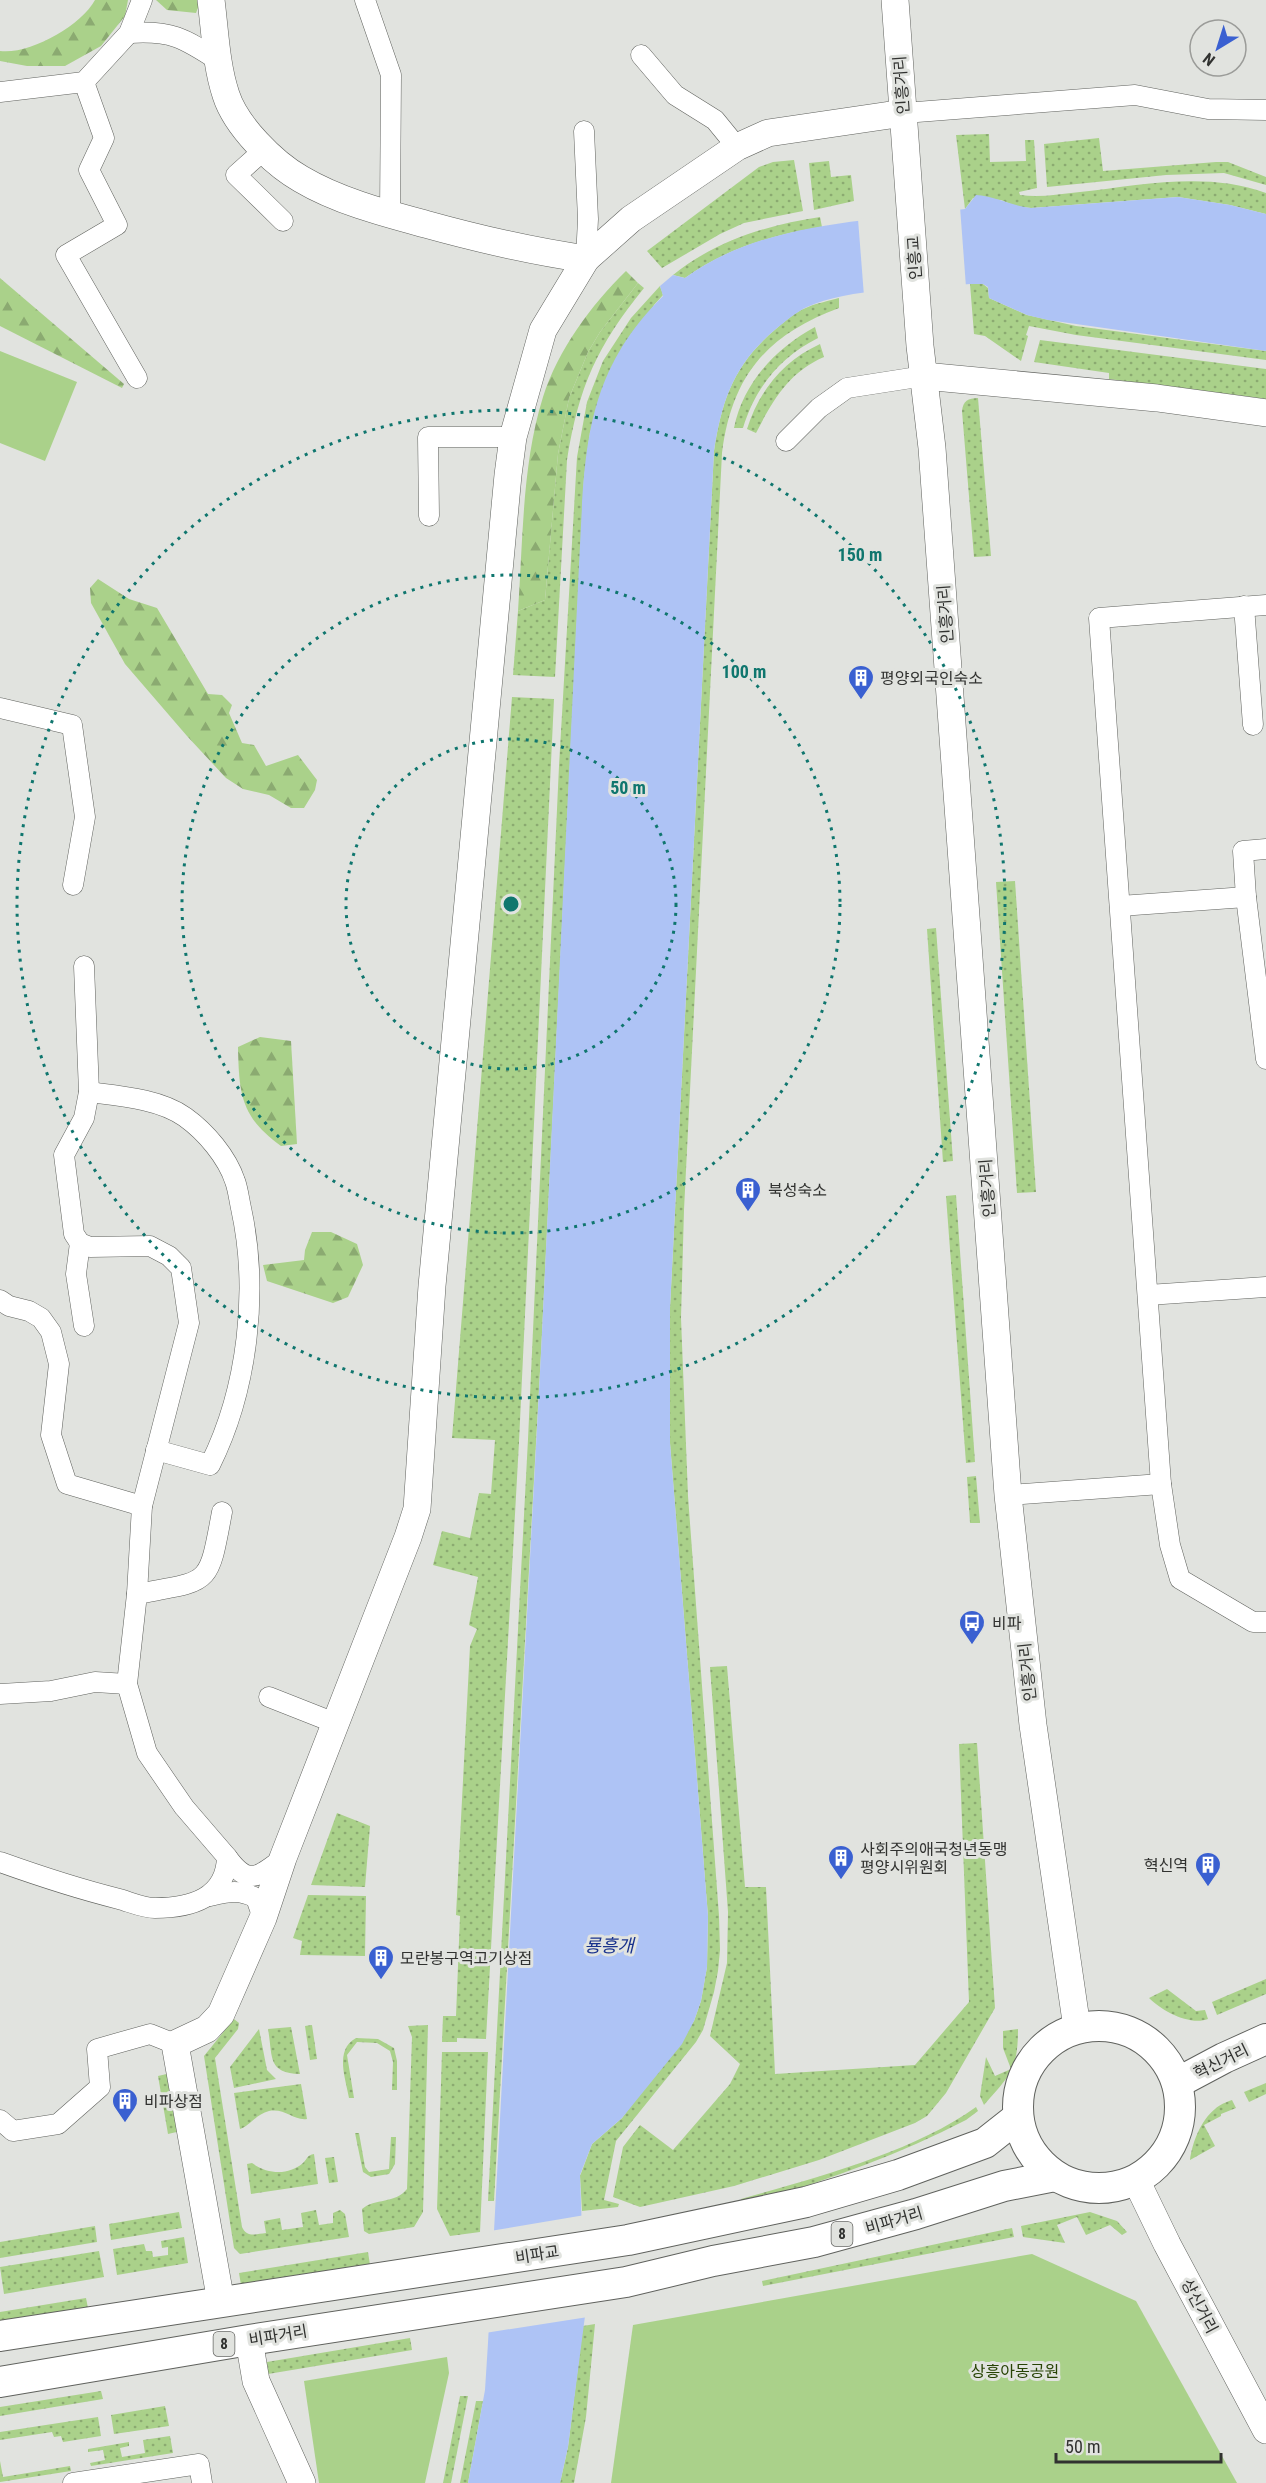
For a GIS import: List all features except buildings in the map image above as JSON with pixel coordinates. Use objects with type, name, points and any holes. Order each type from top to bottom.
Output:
[{"type":"main road","points":[[1093,2025],[1121,2028],[1147,2041],[1167,2061],[1177,2083],[1181,2112],[1174,2139],[1159,2163],[1136,2180],[1123,2185],[1098,2189],[1081,2187],[1055,2176],[1034,2156],[1021,2131],[1017,2103],[1023,2075],[1039,2051],[1061,2034],[1077,2028],[1093,2025]]},
{"type":"main road","name":"혁신거리","points":[[1177,2083],[1266,2039]]},
{"type":"main road","name":"비파교","points":[[221,2302],[628,2240],[806,2202],[898,2175],[985,2143],[1018,2117]]},
{"type":"main road","name":"비파거리","points":[[0,2382],[249,2340],[626,2282],[713,2261],[814,2242],[916,2214],[1004,2186],[1055,2176]]},
{"type":"main road","points":[[0,2336],[221,2302]]},
{"type":"street","points":[[0,92],[84,82],[129,33],[142,0]]},
{"type":"street","points":[[211,0],[226,96],[240,120],[264,150],[301,179],[390,215],[496,243],[586,259]]},
{"type":"street","points":[[364,0],[391,75],[390,215]]},
{"type":"street","name":"인흥거리","points":[[895,0],[908,170]]},
{"type":"street","points":[[129,33],[155,31],[185,39],[219,61]]},
{"type":"street","points":[[641,56],[675,95],[716,120],[737,147]]},
{"type":"street","points":[[84,82],[104,138],[89,170],[117,225],[66,255],[138,378]]},
{"type":"street","points":[[0,1862],[99,1894],[153,1908],[189,1904],[244,1886],[274,1866],[335,1723],[408,1537],[417,1509],[432,1286],[513,437],[543,330],[586,259],[631,219],[737,147],[768,133],[903,114],[1135,95],[1208,109],[1266,110]]},
{"type":"street","points":[[584,131],[588,219],[586,259]]},
{"type":"street","points":[[264,150],[236,175],[283,221]]},
{"type":"street","name":"인흥교","points":[[908,170],[920,346]]},
{"type":"street","name":"인흥거리","points":[[920,346],[932,448],[1008,1495],[1033,1725],[1077,2028]]},
{"type":"street","points":[[786,441],[819,408],[847,388],[924,376],[1157,398],[1266,413]]},
{"type":"street","points":[[429,516],[428,437],[513,437]]},
{"type":"street","points":[[1266,605],[1100,618],[1161,1484],[1170,1545],[1180,1579],[1253,1622],[1266,1622]]},
{"type":"street","points":[[1244,606],[1253,725]]},
{"type":"street","points":[[0,708],[72,725],[85,817],[73,885]]},
{"type":"street","points":[[1266,849],[1243,851],[1246,897],[1266,1059]]},
{"type":"street","points":[[1120,906],[1246,897]]},
{"type":"street","points":[[84,966],[89,1092],[81,1125],[64,1155],[74,1234],[81,1243],[90,1247],[150,1246],[169,1256],[181,1268],[189,1323],[142,1506],[127,1684],[147,1753],[184,1807],[244,1886]]},
{"type":"street","points":[[89,1092],[146,1101],[184,1117],[214,1145],[235,1180],[245,1226],[250,1268],[249,1324],[237,1387],[223,1440],[210,1465],[156,1450]]},
{"type":"street","points":[[81,1243],[76,1274],[84,1326]]},
{"type":"street","points":[[1148,1295],[1266,1287]]},
{"type":"street","points":[[0,1300],[9,1306],[29,1311],[41,1318],[51,1332],[60,1364],[51,1435],[67,1484],[142,1506]]},
{"type":"street","points":[[1008,1495],[1161,1484]]},
{"type":"street","points":[[136,1594],[196,1583],[206,1575],[213,1562],[222,1512]]},
{"type":"street","points":[[0,1694],[51,1691],[95,1682],[127,1684]]},
{"type":"street","points":[[270,1696],[335,1723]]},
{"type":"street","points":[[0,2120],[13,2131],[58,2124],[100,2087],[97,2049],[150,2034],[175,2044],[207,2029],[221,2014],[244,1886],[274,1866]]},
{"type":"street","points":[[210,1896],[223,1881],[226,1872],[244,1886]]},
{"type":"street","points":[[175,2044],[221,2302]]},
{"type":"street","name":"상신거리","points":[[1136,2180],[1167,2244],[1266,2430]]},
{"type":"street","points":[[249,2340],[256,2380],[302,2483]]},
{"type":"street","points":[[73,2483],[199,2464],[202,2483]]},
{"type":"green space","points":[[95,0],[128,0],[125,16],[101,46],[65,66],[27,66],[0,61],[0,51],[25,48],[66,29],[88,10]]},
{"type":"green space","points":[[156,0],[201,0],[196,13],[167,10]]},
{"type":"green space","points":[[989,134],[990,162],[1026,161],[1025,140],[1034,140],[1037,188],[1019,192],[1020,195],[1050,195],[1150,183],[1197,181],[1244,186],[1266,193],[1266,214],[1230,205],[1178,197],[1031,208],[1015,206],[1001,200],[973,198],[965,209],[956,135]]},
{"type":"green space","points":[[1099,138],[1103,171],[1228,162],[1266,177],[1266,185],[1224,173],[1166,175],[1047,187],[1044,144]]},
{"type":"green space","points":[[794,160],[803,211],[744,223],[720,234],[662,268],[647,251],[759,167],[773,162]]},
{"type":"green space","points":[[829,161],[831,177],[851,175],[854,201],[814,210],[809,163]]},
{"type":"green space","points":[[820,217],[822,227],[750,244],[717,259],[685,278],[673,275],[706,253],[742,236]]},
{"type":"green space","points":[[626,271],[638,283],[600,332],[588,352],[569,398],[558,454],[545,600],[518,611],[527,475],[543,397],[557,362],[577,329],[600,298]]},
{"type":"green space","points":[[0,278],[124,384],[122,388],[0,326]]},
{"type":"green space","points":[[638,283],[644,288],[602,348],[577,410],[567,460],[555,677],[513,675],[518,611],[545,600],[558,454],[569,398],[588,352],[600,332]]},
{"type":"green space","points":[[970,284],[983,284],[988,288],[989,298],[1027,315],[1076,326],[1266,351],[1266,360],[1076,335],[1029,326],[1021,361],[985,336],[974,334]]},
{"type":"green space","points":[[660,286],[663,295],[654,305],[590,432],[584,478],[541,1353],[494,2201],[488,2201],[528,1439],[559,766],[577,457],[587,402],[603,361],[631,318]]},
{"type":"green space","points":[[839,298],[839,308],[792,331],[757,361],[734,401],[722,453],[684,1210],[681,1318],[688,1496],[719,1916],[718,1971],[703,2030],[696,2042],[616,2141],[604,2200],[619,2204],[618,2207],[582,2211],[580,2176],[592,2144],[622,2118],[694,2021],[701,2001],[707,1967],[708,1916],[670,1443],[670,1308],[714,451],[726,398],[741,368],[751,355],[763,341],[796,313]]},
{"type":"green space","points":[[815,327],[818,338],[792,354],[781,364],[754,400],[743,428],[734,428],[745,396],[763,368],[787,345]]},
{"type":"green space","points":[[1040,340],[1266,369],[1266,399],[1109,379],[1109,373],[1034,362]]},
{"type":"green space","points":[[820,344],[824,357],[801,371],[783,388],[756,433],[747,429],[758,402],[774,379],[795,359]]},
{"type":"green space","points":[[0,351],[77,382],[45,461],[0,443]]},
{"type":"green space","points":[[978,398],[991,556],[974,557],[962,411],[967,401]]},
{"type":"green space","points":[[98,579],[129,599],[157,608],[208,694],[222,695],[232,705],[229,713],[242,743],[254,745],[266,766],[298,755],[317,780],[315,790],[304,808],[291,808],[269,795],[243,789],[226,778],[187,736],[125,664],[91,603],[90,588]]},
{"type":"green space","points":[[512,697],[554,699],[519,1442],[486,2039],[457,2038],[457,2042],[442,2042],[443,2016],[456,2016],[460,1916],[456,1915],[470,1646],[477,1629],[469,1625],[478,1577],[433,1565],[442,1531],[470,1538],[479,1493],[491,1494],[495,1440],[452,1438]]},
{"type":"green space","points":[[1015,881],[1036,1192],[1017,1193],[996,882]]},
{"type":"green space","points":[[936,928],[953,1161],[943,1162],[927,929]]},
{"type":"green space","points":[[260,1037],[291,1041],[297,1144],[281,1146],[258,1125],[245,1104],[241,1092],[238,1047]]},
{"type":"green space","points":[[956,1195],[975,1462],[966,1463],[946,1196]]},
{"type":"green space","points":[[312,1232],[331,1232],[357,1244],[363,1265],[348,1297],[333,1303],[267,1281],[263,1265],[304,1260]]},
{"type":"green space","points":[[976,1476],[980,1523],[970,1523],[967,1477]]},
{"type":"green space","points":[[727,1666],[745,1887],[766,1887],[775,2074],[915,2065],[969,2002],[959,1744],[977,1743],[995,2008],[946,2093],[927,2116],[915,2123],[819,2160],[734,2186],[640,2207],[613,2197],[623,2147],[640,2125],[673,2150],[730,2084],[740,2064],[710,2036],[727,1963],[728,1912],[710,1667]]},
{"type":"green space","points":[[337,1813],[370,1826],[365,1887],[311,1885]]},
{"type":"green space","points":[[308,1895],[366,1896],[365,1956],[300,1955],[302,1941],[293,1938]]},
{"type":"green space","points":[[1266,1979],[1266,1994],[1217,2015],[1212,2002]]},
{"type":"green space","points":[[1167,1989],[1196,2011],[1205,2010],[1208,2019],[1201,2021],[1185,2019],[1161,2008],[1149,1998]]},
{"type":"green space","points":[[234,2019],[239,2023],[238,2029],[215,2058],[242,2227],[249,2234],[266,2233],[264,2221],[280,2218],[282,2230],[303,2227],[301,2213],[316,2210],[319,2225],[333,2223],[333,2213],[340,2210],[345,2214],[349,2237],[240,2254],[234,2248],[204,2056]]},
{"type":"green space","points":[[312,2025],[317,2059],[310,2060],[305,2026]]},
{"type":"green space","points":[[428,2025],[423,2212],[414,2227],[369,2234],[364,2231],[362,2209],[373,2203],[397,2197],[407,2189],[412,2037],[408,2026]]},
{"type":"green space","points":[[291,2027],[300,2074],[289,2073],[277,2067],[272,2055],[268,2029]]},
{"type":"green space","points":[[259,2029],[267,2070],[276,2079],[234,2088],[230,2067]]},
{"type":"green space","points":[[1018,2029],[1018,2043],[1011,2071],[984,2105],[980,2096],[986,2057],[995,2076],[1011,2069],[1003,2048],[1003,2031]]},
{"type":"green space","points":[[356,2038],[378,2039],[394,2048],[397,2061],[397,2090],[392,2090],[393,2062],[390,2051],[377,2043],[357,2042],[347,2055],[354,2098],[349,2098],[343,2057],[349,2043]]},
{"type":"green space","points":[[442,2052],[488,2052],[480,2232],[450,2236],[437,2209]]},
{"type":"green space","points":[[171,2073],[181,2131],[168,2134],[158,2076]]},
{"type":"green space","points":[[1266,2083],[1266,2094],[1249,2102],[1244,2092]]},
{"type":"green space","points":[[301,2084],[307,2119],[280,2111],[269,2111],[240,2129],[234,2093]]},
{"type":"green space","points":[[1232,2100],[1236,2108],[1204,2125],[1215,2146],[1190,2160],[1195,2139],[1205,2119],[1218,2106]]},
{"type":"green space","points":[[976,2107],[978,2111],[966,2120],[912,2146],[829,2178],[743,2206],[741,2199],[832,2173],[894,2150],[951,2123]]},
{"type":"green space","points":[[355,2133],[359,2133],[365,2167],[369,2172],[389,2169],[391,2137],[396,2137],[395,2164],[389,2174],[371,2177],[363,2172]]},
{"type":"green space","points":[[314,2154],[318,2184],[251,2194],[247,2164],[252,2163],[271,2171],[284,2172],[297,2167]]},
{"type":"green space","points":[[334,2157],[338,2182],[329,2183],[325,2158]]},
{"type":"green space","points":[[179,2212],[182,2228],[111,2240],[109,2224]]},
{"type":"green space","points":[[1090,2212],[1117,2221],[1127,2232],[1122,2235],[1110,2225],[1086,2235],[1077,2217],[1057,2225],[1065,2243],[1023,2237],[1021,2226]]},
{"type":"green space","points":[[95,2226],[97,2242],[0,2258],[0,2242]]},
{"type":"green space","points":[[1012,2228],[1014,2237],[763,2286],[762,2281]]},
{"type":"green space","points":[[184,2237],[188,2263],[117,2275],[113,2249],[144,2244],[146,2251],[152,2251],[153,2257],[168,2255],[168,2247],[162,2248],[161,2241]]},
{"type":"green space","points":[[99,2251],[104,2277],[4,2294],[0,2267]]},
{"type":"green space","points":[[368,2252],[370,2265],[241,2285],[239,2273]]},
{"type":"green space","name":"상흥아동공원","points":[[1032,2254],[1136,2301],[1237,2483],[611,2483],[633,2325]]},
{"type":"green space","points":[[86,2298],[88,2308],[0,2322],[0,2312]]},
{"type":"green space","points":[[595,2324],[586,2417],[574,2483],[560,2483],[568,2447],[583,2326]]},
{"type":"green space","points":[[410,2338],[412,2350],[268,2374],[267,2362]]},
{"type":"green space","points":[[447,2357],[449,2373],[425,2483],[319,2483],[304,2381]]},
{"type":"green space","points":[[101,2391],[103,2399],[0,2416],[0,2407]]},
{"type":"green space","points":[[460,2396],[468,2396],[451,2483],[443,2483]]},
{"type":"green space","points":[[476,2401],[483,2401],[468,2483],[460,2483]]},
{"type":"green space","points":[[165,2406],[169,2426],[114,2434],[111,2415]]},
{"type":"green space","points":[[98,2417],[101,2436],[63,2442],[61,2436],[54,2437],[52,2432],[0,2440],[0,2432]]},
{"type":"green space","points":[[170,2436],[173,2453],[91,2466],[90,2463],[105,2460],[103,2450],[88,2452],[88,2449],[129,2442],[129,2446],[120,2448],[122,2457],[145,2453],[143,2440]]},
{"type":"green space","points":[[0,2461],[3,2477],[70,2466],[71,2471],[0,2482]]},
{"type":"water","name":"룡흥개","points":[[976,195],[1031,208],[1178,197],[1230,205],[1266,214],[1266,351],[1048,320],[1027,315],[989,298],[988,287],[983,284],[886,290],[864,292],[824,301],[795,314],[763,341],[751,355],[741,368],[726,398],[714,451],[670,1308],[670,1443],[708,1916],[707,1967],[701,2001],[682,2044],[622,2118],[592,2144],[580,2175],[585,2316],[568,2447],[560,2483],[468,2483],[485,2390],[488,2343],[541,1353],[583,489],[592,421],[602,388],[616,357],[636,326],[663,296],[660,286],[673,275],[685,278],[715,259],[783,234],[856,221],[965,209]]},
{"type":"pier","points":[[960,207],[966,287],[864,296],[858,219]]},
{"type":"pier","points":[[585,2215],[588,2317],[485,2333],[490,2231]]},
{"type":"place","name":"평양외국인숙소","points":[[861,701]]},
{"type":"place","name":"북성숙소","points":[[748,1213]]},
{"type":"place","name":"비파","points":[[972,1646]]},
{"type":"place","name":"사회주의애국청년동맹 평양시위원회","points":[[841,1881]]},
{"type":"place","name":"혁신역","points":[[1208,1888]]},
{"type":"place","name":"모란봉구역고기상점","points":[[381,1981]]},
{"type":"place","name":"비파상점","points":[[125,2124]]}]
